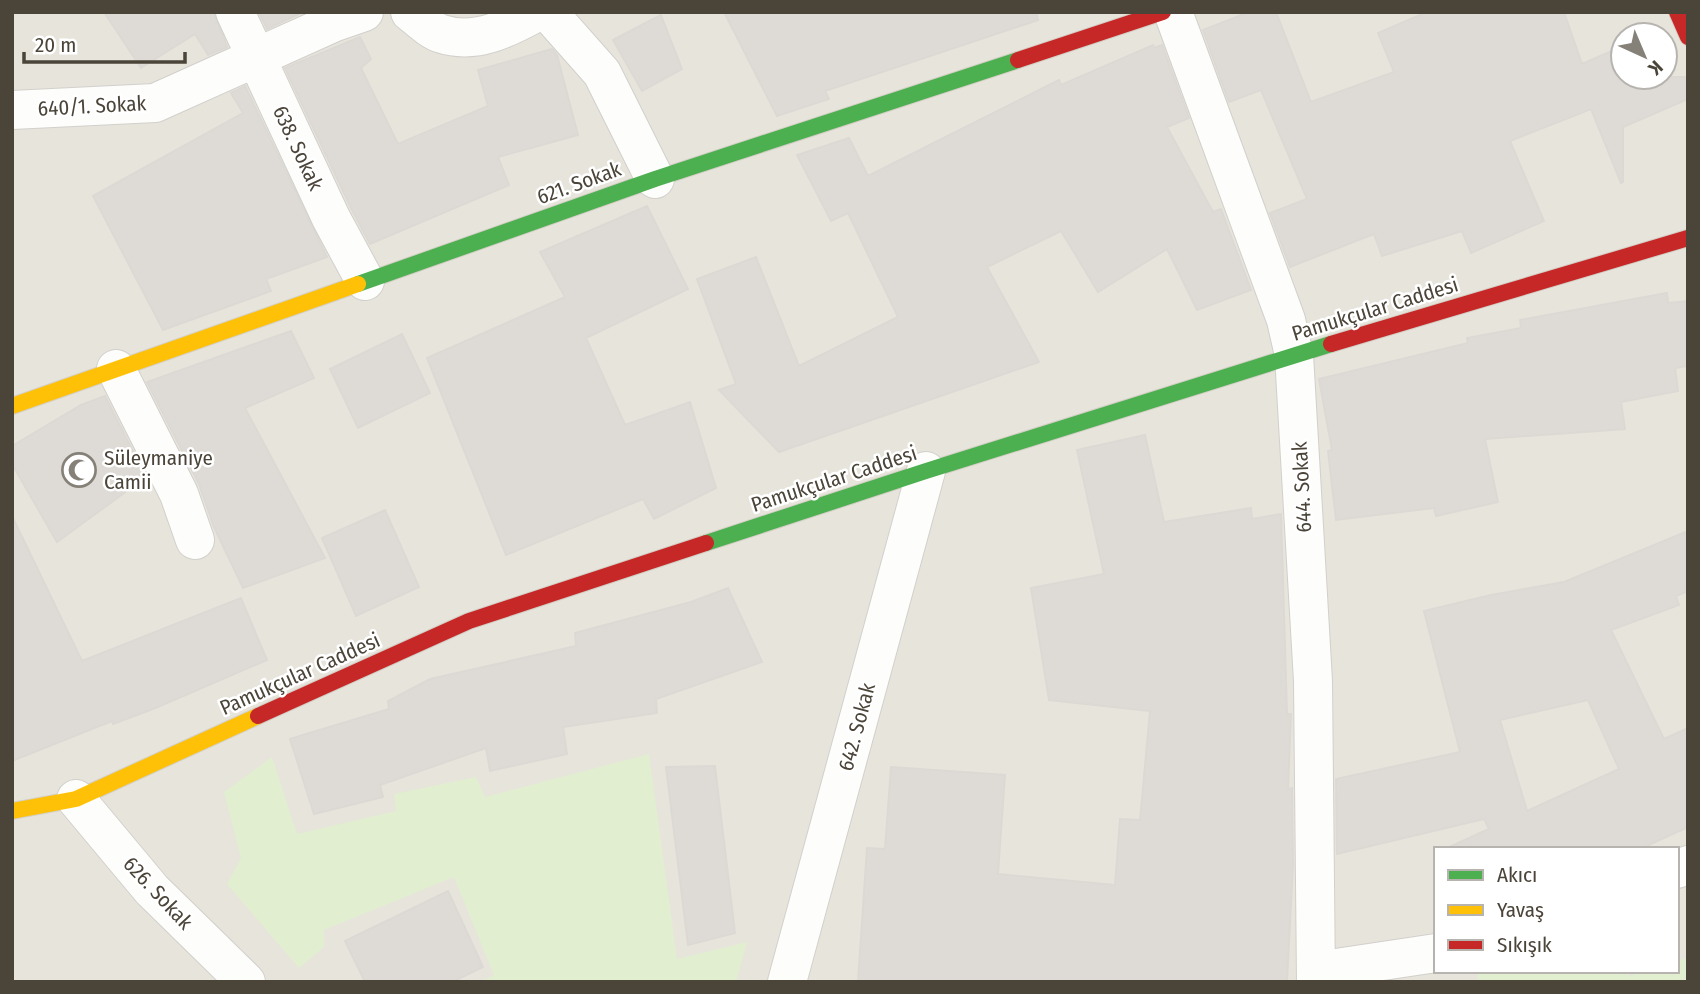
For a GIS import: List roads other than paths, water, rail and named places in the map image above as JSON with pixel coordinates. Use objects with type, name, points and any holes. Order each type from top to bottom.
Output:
[{"type":"street","name":"638. Sokak","points":[[235,12],[331,218],[365,281]]},
{"type":"street","name":"640/1. Sokak","points":[[12,110],[155,103],[363,12]]},
{"type":"street","points":[[410,12],[441,34],[468,37],[503,30],[537,12]]},
{"type":"street","points":[[548,12],[602,73],[655,178]]},
{"type":"street","name":"621. Sokak","points":[[12,406],[655,178],[1163,12]]},
{"type":"street","name":"644. Sokak","points":[[1174,12],[1286,320],[1294,355],[1313,681],[1316,976]]},
{"type":"street","points":[[1677,12],[1688,37]]},
{"type":"street","name":"Pamukçular Caddesi","points":[[12,811],[76,799],[469,621],[926,471],[1294,355],[1688,238]]},
{"type":"street","points":[[116,369],[179,494],[195,540]]},
{"type":"street","name":"642. Sokak","points":[[787,982],[926,471]]},
{"type":"street","name":"626. Sokak","points":[[76,799],[152,890],[246,982]]},
{"type":"street","points":[[1316,976],[1434,953]]},
{"type":"place","name":"Süleymaniye Camii","points":[[79,470]]}]
